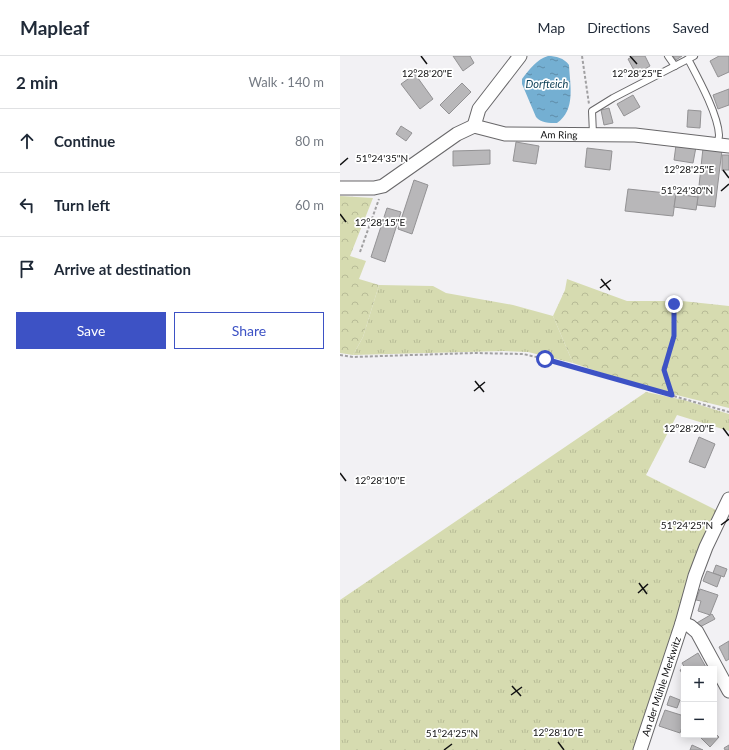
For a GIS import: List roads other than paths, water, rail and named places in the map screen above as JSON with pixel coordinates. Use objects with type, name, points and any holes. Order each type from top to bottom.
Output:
[{"type":"street","points":[[340,188],[374,188],[388,184],[457,134],[474,126],[478,109],[520,56]]},
{"type":"street","name":"Am Ring","points":[[474,126],[505,134],[634,135],[723,145]]},
{"type":"street","name":"An der Mühle Merkwitz","points":[[640,750],[682,623],[695,576],[706,547],[729,499]]},
{"type":"street","name":"An der Mühle Merkwitz","points":[[682,623],[690,626],[697,632],[729,691]]},
{"type":"lane","points":[[668,56],[675,66]]},
{"type":"lane","points":[[593,134],[592,111],[613,98],[691,58],[714,116],[723,145]]},
{"type":"water","name":"Dorfteich","points":[[548,56],[560,58],[569,65],[571,89],[569,104],[563,118],[557,123],[543,122],[536,117],[522,84],[522,79],[530,69],[537,62]]}]
